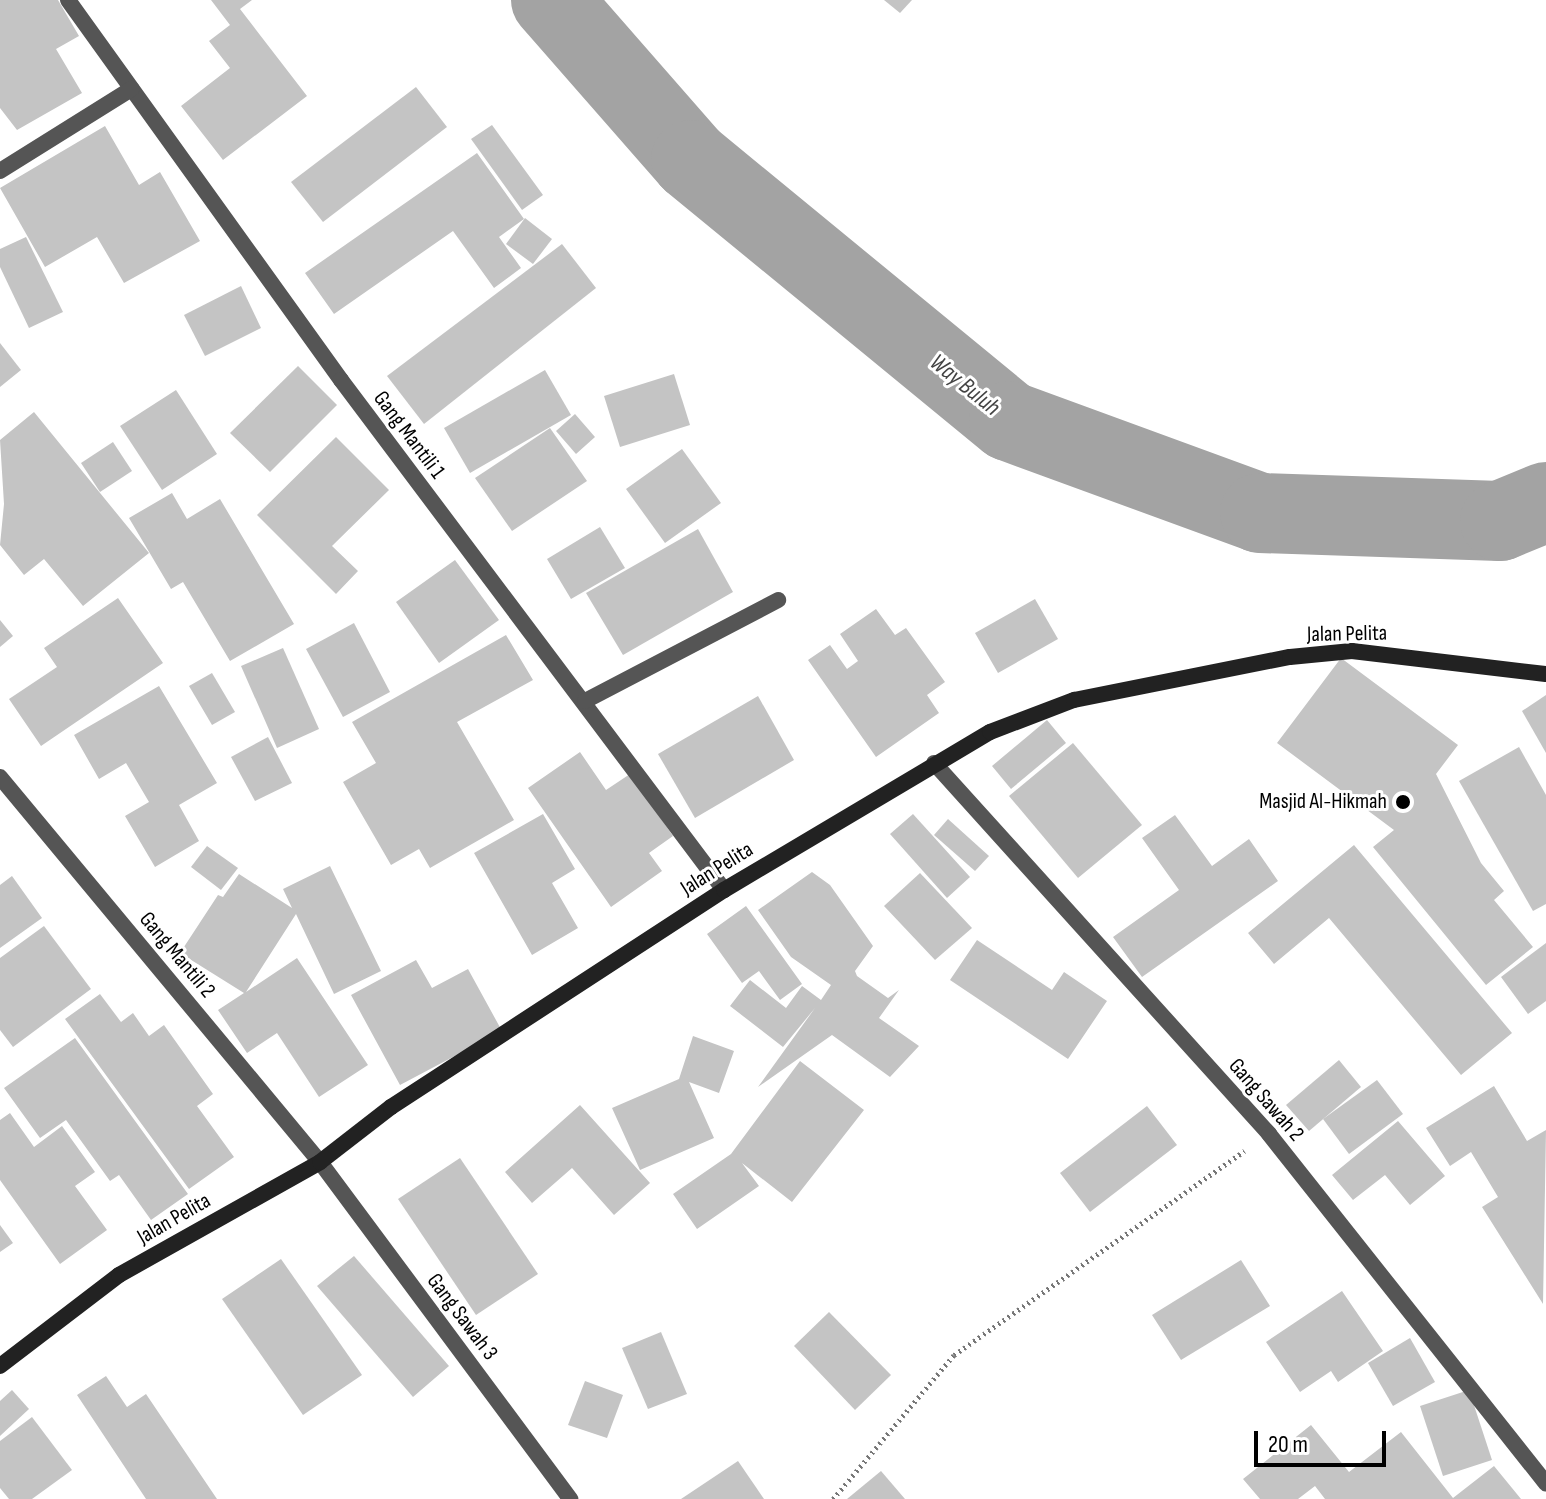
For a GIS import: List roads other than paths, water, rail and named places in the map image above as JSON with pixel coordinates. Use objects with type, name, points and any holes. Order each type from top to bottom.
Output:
[{"type":"street","name":"Gang Mantili 1","points":[[68,0],[341,380],[724,890]]},
{"type":"street","points":[[0,171],[131,89]]},
{"type":"street","points":[[585,701],[778,600]]},
{"type":"street","name":"Jalan Pelita","points":[[0,1366],[119,1275],[320,1162],[391,1107],[724,890],[990,732],[1074,700],[1290,657],[1352,651],[1546,674]]},
{"type":"street","name":"Gang Sawah 2","points":[[934,763],[1269,1134],[1546,1483]]},
{"type":"street","name":"Gang Mantili 2","points":[[0,777],[320,1162]]},
{"type":"street","name":"Gang Sawah 3","points":[[320,1162],[570,1499]]},
{"type":"waterway","name":"Way Buluh","points":[[551,0],[691,160],[1009,421],[1260,513],[1500,521],[1546,502]]},
{"type":"place","name":"Masjid Al-Hikmah","points":[[1403,802]]}]
